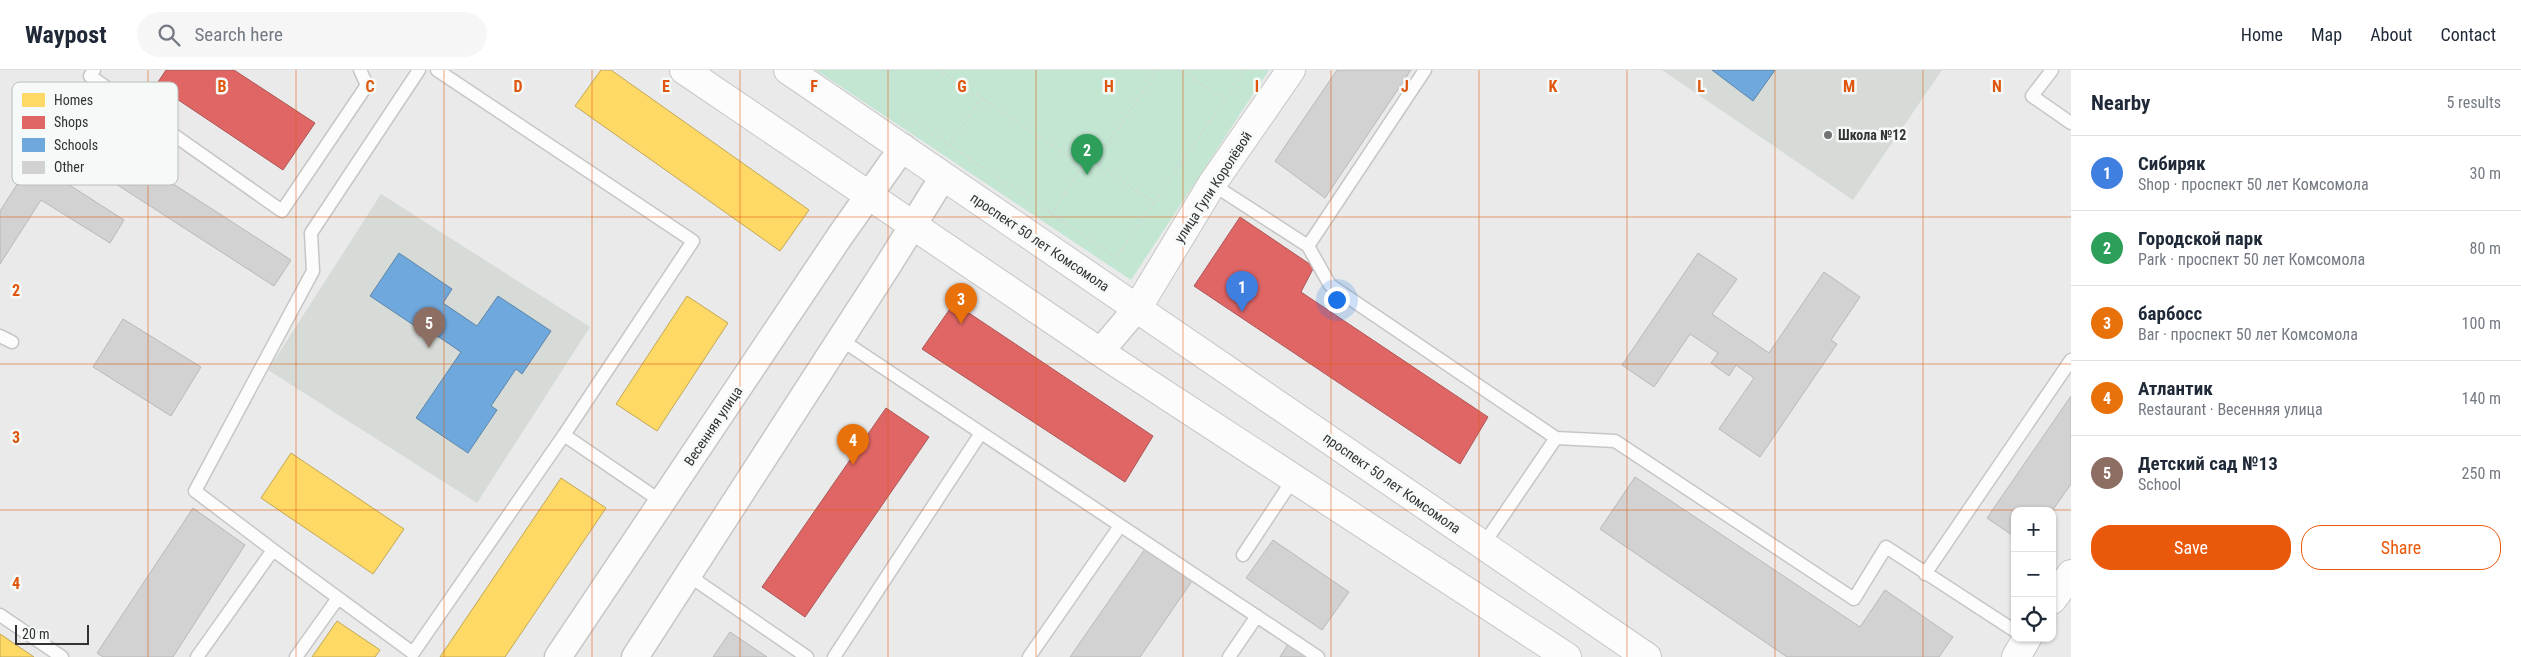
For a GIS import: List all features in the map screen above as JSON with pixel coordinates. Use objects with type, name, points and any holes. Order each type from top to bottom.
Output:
[{"type":"main road","points":[[684,70],[869,196],[914,224],[1100,352],[1567,657]]},
{"type":"main road","name":"проспект 50 лет Комсомола","points":[[788,70],[903,147],[943,177],[1138,307],[1647,657]]},
{"type":"main road","name":"улица Гули Королёвой","points":[[1138,307],[1212,184],[1291,70]]},
{"type":"main road","points":[[2016,657],[2024,642]]},
{"type":"street","points":[[869,196],[903,147]]},
{"type":"street","points":[[635,657],[943,177]]},
{"type":"street","name":"Весенняя улица","points":[[558,657],[869,196]]},
{"type":"street","points":[[1100,352],[1138,307]]},
{"type":"lane","points":[[94,70],[90,76],[99,82]]},
{"type":"lane","points":[[178,138],[282,211],[367,85],[360,70]]},
{"type":"lane","points":[[419,70],[311,232],[313,271],[195,491],[412,655],[564,435],[693,241],[437,70]]},
{"type":"lane","points":[[1308,246],[1426,70]]},
{"type":"lane","points":[[2052,70],[2032,96],[2071,123]]},
{"type":"lane","points":[[1212,184],[1308,246],[1330,285],[1556,438],[1614,441],[1854,599],[1886,547],[2011,628]]},
{"type":"lane","points":[[0,336],[12,342]]},
{"type":"lane","points":[[840,339],[1318,657]]},
{"type":"lane","points":[[1925,574],[2071,360]]},
{"type":"lane","points":[[834,657],[981,433]]},
{"type":"lane","points":[[564,435],[662,502]]},
{"type":"lane","points":[[1483,545],[1556,438]]},
{"type":"lane","points":[[1243,555],[1294,478]]},
{"type":"lane","points":[[1028,657],[1120,526]]},
{"type":"lane","points":[[197,657],[273,550]]},
{"type":"lane","points":[[688,575],[807,657]]},
{"type":"lane","points":[[296,657],[338,598]]},
{"type":"lane","points":[[0,615],[62,657]]},
{"type":"lane","points":[[1229,657],[1257,616]]},
{"type":"path","points":[[939,70],[1090,170],[1158,70]]},
{"type":"path","points":[[1180,70],[1225,100]]},
{"type":"path","points":[[901,113],[1116,257],[1246,70]]},
{"type":"path","points":[[949,145],[981,98]]},
{"type":"path","points":[[1094,162],[1154,203]]},
{"type":"path","points":[[1051,214],[1083,165]]},
{"type":"shaded area","name":"Школа №12","points":[[1662,70],[1942,70],[1853,200]]},
{"type":"shaded area","points":[[381,194],[590,327],[477,503],[268,370]]},
{"type":"green space","points":[[816,70],[1269,70],[1131,280]]},
{"type":"building: Homes","points":[[601,70],[611,70],[809,210],[780,251],[575,106]]},
{"type":"building: Homes","points":[[687,296],[728,323],[657,431],[616,404]]},
{"type":"building: Homes","points":[[291,453],[404,529],[373,574],[261,498]]},
{"type":"building: Homes","points":[[561,478],[606,508],[505,657],[440,657]]},
{"type":"building: Homes","points":[[337,621],[380,650],[375,657],[312,657]]},
{"type":"building: Homes","points":[[0,634],[34,657],[0,657]]},
{"type":"building: Shops","points":[[166,70],[234,70],[315,123],[283,170],[178,100],[178,82],[158,82]]},
{"type":"building: Shops","points":[[1240,217],[1314,267],[1301,292],[1488,417],[1460,464],[1194,286]]},
{"type":"building: Shops","points":[[954,303],[1153,436],[1125,482],[922,349]]},
{"type":"building: Shops","points":[[886,408],[929,437],[805,617],[762,587]]},
{"type":"building: Schools","points":[[1712,70],[1775,70],[1753,101]]},
{"type":"building: Schools","points":[[399,253],[452,289],[443,303],[477,326],[498,296],[551,331],[522,374],[516,369],[491,406],[497,410],[468,453],[416,418],[461,352],[430,331],[427,334],[370,296]]},
{"type":"building: Other","points":[[1337,70],[1411,70],[1325,198],[1275,161]]},
{"type":"building: Other","points":[[17,185],[69,185],[124,220],[110,243],[41,200],[0,264],[0,211]]},
{"type":"building: Other","points":[[118,185],[175,185],[291,260],[274,286]]},
{"type":"building: Other","points":[[1698,253],[1737,279],[1712,314],[1769,353],[1824,272],[1860,297],[1831,340],[1837,344],[1760,457],[1719,429],[1754,378],[1736,365],[1729,376],[1711,363],[1718,353],[1690,334],[1654,387],[1622,365]]},
{"type":"building: Other","points":[[123,319],[201,367],[171,416],[93,367]]},
{"type":"building: Other","points":[[2071,396],[2071,484],[2055,507],[2011,507],[2011,534],[1987,518]]},
{"type":"building: Other","points":[[1635,477],[1860,627],[1885,590],[1953,637],[1939,657],[1787,657],[1600,529]]},
{"type":"building: Other","points":[[193,508],[245,545],[173,657],[103,657],[97,653]]},
{"type":"building: Other","points":[[1273,540],[1349,592],[1322,630],[1246,578]]},
{"type":"building: Other","points":[[1145,549],[1192,581],[1140,657],[1070,657]]},
{"type":"building: Other","points":[[730,632],[767,657],[713,657]]},
{"type":"building: Other","points":[[1288,644],[1308,657],[1280,657]]},
{"type":"place","name":"Школа №12","points":[[1828,135]]},
{"type":"place","name":"Городской парк","points":[[1087,175]]},
{"type":"place","name":"Сибиряк","points":[[1242,312]]},
{"type":"place","name":"барбосс","points":[[961,324]]},
{"type":"place","name":"Детский сад №13","points":[[429,348]]},
{"type":"place","name":"Атлантик","points":[[853,465]]}]
